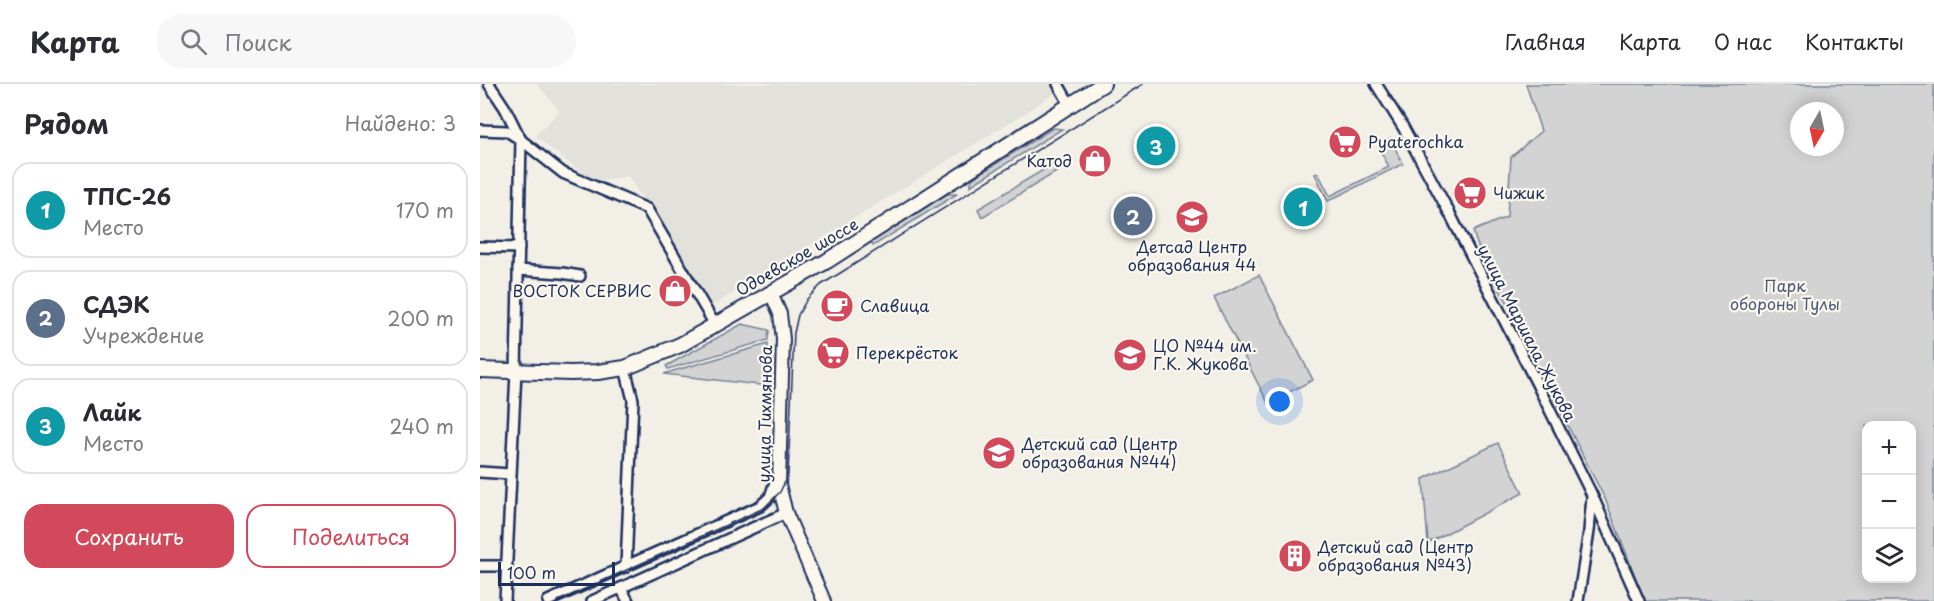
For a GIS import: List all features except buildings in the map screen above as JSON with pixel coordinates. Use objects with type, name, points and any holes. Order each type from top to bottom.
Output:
[{"type":"main road","name":"Одоевское шоссе","points":[[480,370],[571,373],[625,368],[643,362],[715,326],[837,255],[1103,84]]},
{"type":"street","points":[[489,84],[505,108],[521,140],[516,371],[505,601]]},
{"type":"street","points":[[1058,84],[1070,105]]},
{"type":"street","name":"улица Маршала Жукова","points":[[1376,84],[1403,127],[1450,214],[1592,495],[1639,601]]},
{"type":"street","points":[[480,130],[507,131],[563,173],[647,209],[715,326]]},
{"type":"street","points":[[480,247],[519,248]]},
{"type":"street","points":[[518,270],[580,276]]},
{"type":"street","name":"улица Тихмянова","points":[[771,293],[780,314],[783,339],[778,474],[781,495],[786,513],[824,601]]},
{"type":"street","points":[[625,368],[633,400],[626,567]]},
{"type":"street","points":[[480,472],[510,474]]},
{"type":"street","points":[[548,601],[760,506],[770,497],[778,474]]},
{"type":"street","points":[[1578,601],[1592,495]]},
{"type":"street","points":[[592,601],[786,513]]},
{"type":"street","points":[[480,566],[506,566]]},
{"type":"street","points":[[621,588],[628,601]]},
{"type":"shaded area","points":[[537,84],[1068,84],[1017,118],[712,306],[628,176],[593,182],[535,136],[560,111]]},
{"type":"green space","name":"Парк обороны Тулы","points":[[1526,84],[1934,84],[1934,601],[1643,601],[1606,501],[1547,385],[1534,366],[1527,350],[1532,342],[1493,279],[1473,231],[1507,217],[1511,157],[1541,131]]},
{"type":"green space","points":[[1053,128],[1062,129],[970,186],[972,179]]},
{"type":"green space","points":[[1390,138],[1403,164],[1328,201],[1315,174],[1318,173],[1330,196],[1389,167],[1379,148],[1381,143]]},
{"type":"green space","points":[[1065,157],[1067,162],[1063,168],[982,217],[978,209]]},
{"type":"green space","points":[[947,194],[957,194],[873,246],[871,241]]},
{"type":"green space","points":[[1259,275],[1313,380],[1268,403],[1214,298]]},
{"type":"green space","points":[[742,324],[769,330],[768,340],[668,369],[666,366]]},
{"type":"green space","points":[[768,344],[768,386],[664,374],[673,371]]},
{"type":"green space","points":[[1498,443],[1523,493],[1428,543],[1423,479]]},
{"type":"tram line","points":[[558,601],[764,508],[780,492],[788,475],[794,333],[798,315],[807,299],[821,285],[1143,84]]},
{"type":"place","name":"Pyaterochka","points":[[1345,142]]},
{"type":"place","name":"Лайк","points":[[1156,146]]},
{"type":"place","name":"Катод","points":[[1095,161]]},
{"type":"place","name":"Чижик","points":[[1470,193]]},
{"type":"place","name":"ТПС-26","points":[[1303,207]]},
{"type":"place","name":"СДЭК","points":[[1133,216]]},
{"type":"place","name":"Детсад Центр образования 44","points":[[1192,217]]},
{"type":"place","name":"ВОСТОК СЕРВИС","points":[[675,291]]},
{"type":"place","name":"Славица","points":[[837,306]]},
{"type":"place","name":"Перекрёсток","points":[[833,353]]},
{"type":"place","name":"ЦО №44 им. Г.К. Жукова","points":[[1130,355]]},
{"type":"place","name":"Детский сад (Центр образования №44)","points":[[999,453]]},
{"type":"place","name":"Детский сад (Центр образования №43)","points":[[1295,556]]}]
